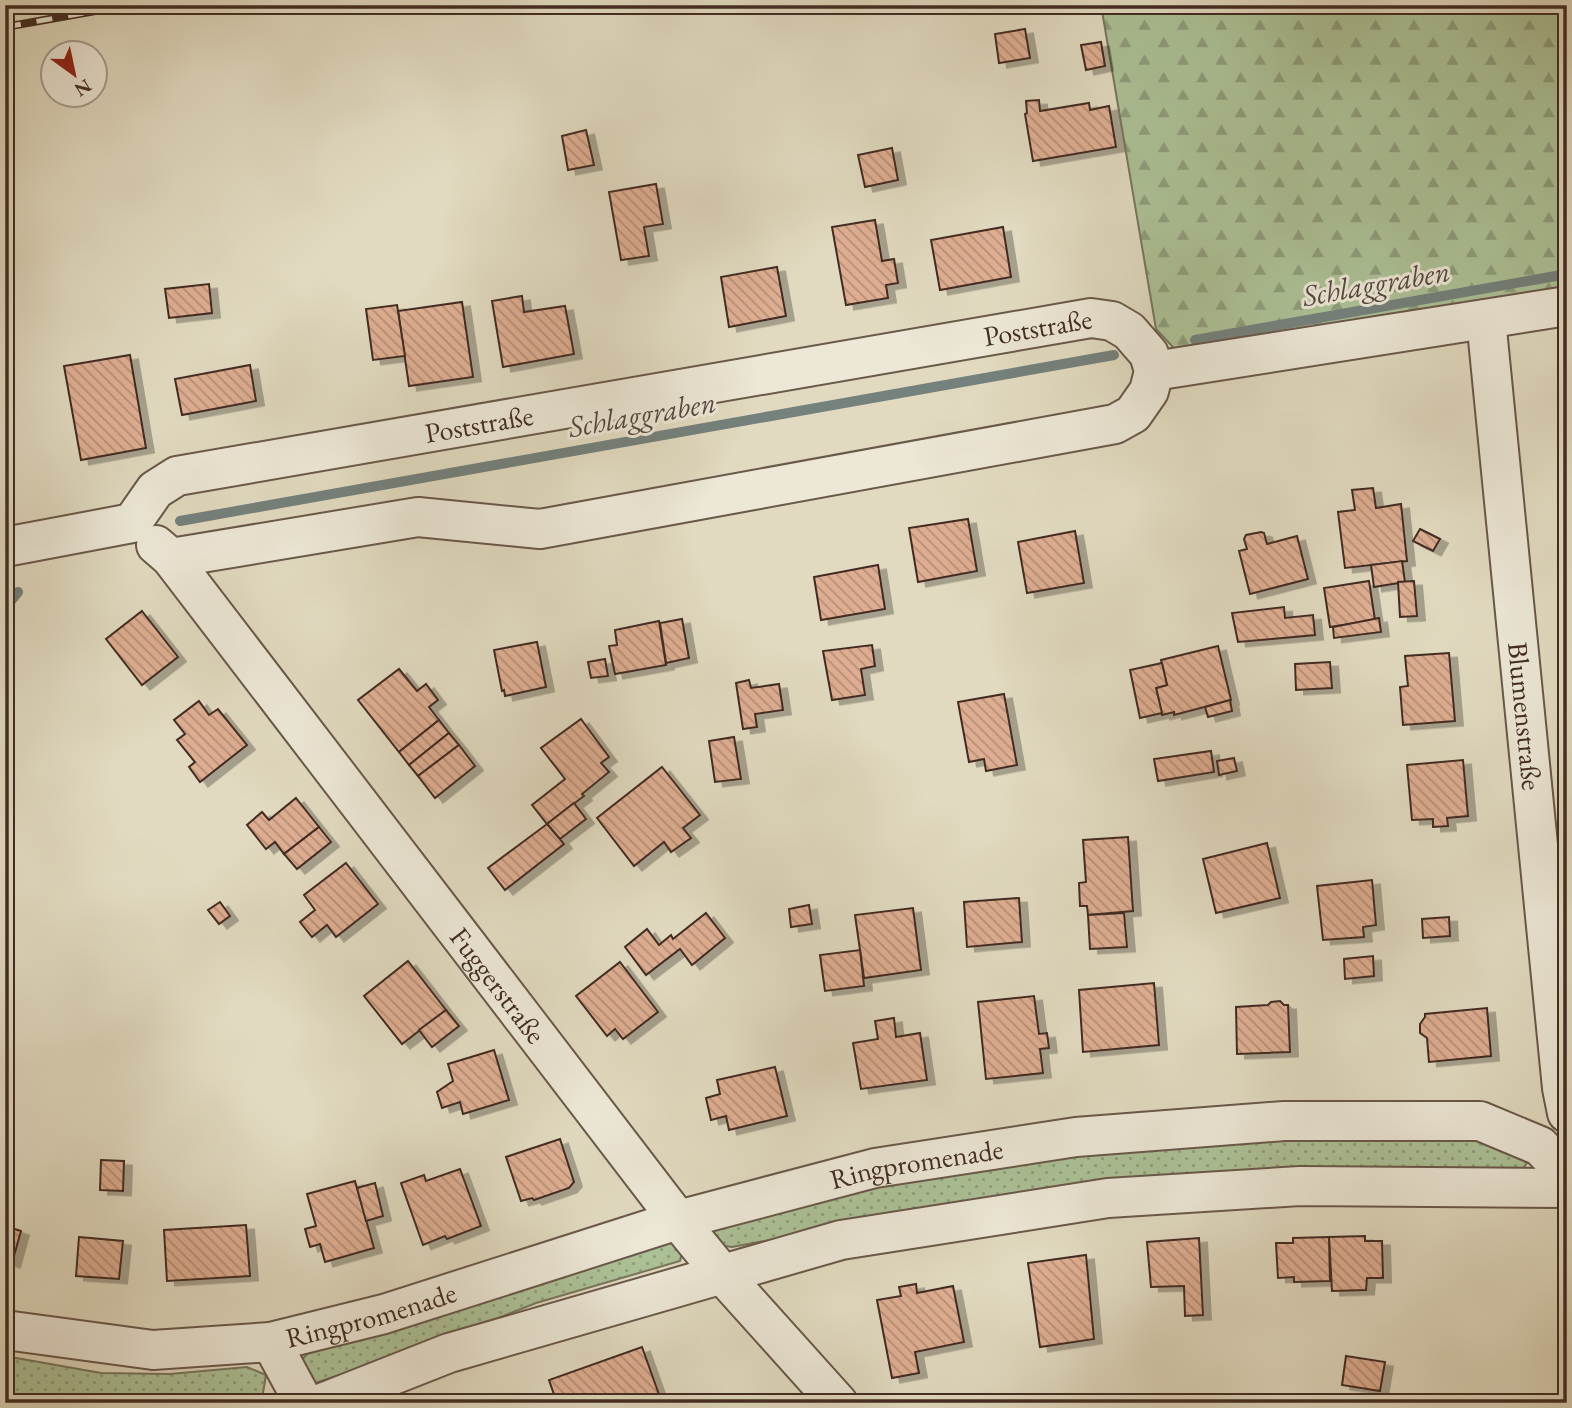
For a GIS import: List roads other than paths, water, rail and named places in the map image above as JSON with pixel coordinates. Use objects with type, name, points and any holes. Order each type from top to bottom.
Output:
[{"type":"street","points":[[5,547],[132,523],[171,558],[418,517],[540,529],[1115,424],[1133,414],[1149,391],[1154,370],[1488,334],[1567,306]]},
{"type":"street","name":"Poststraße","points":[[132,523],[155,490],[177,476],[1091,318],[1112,321],[1129,331],[1149,355],[1154,370]]},
{"type":"street","name":"Blumenstraße","points":[[1488,334],[1562,1088],[1567,1113]]},
{"type":"street","name":"Fuggerstraße","points":[[171,558],[678,1220],[723,1275],[838,1403]]},
{"type":"street","name":"Ringpromenade","points":[[5,1330],[153,1350],[271,1342],[384,1314],[678,1220],[875,1168],[1076,1138],[1284,1121],[1480,1121],[1540,1146],[1567,1174]]},
{"type":"street","name":"Ringpromenade","points":[[323,1403],[449,1353],[841,1240],[1108,1198],[1300,1186],[1567,1188]]},
{"type":"street","name":"Ringpromenade","points":[[271,1342],[304,1403]]},
{"type":"waterway","name":"Schlaggraben","points":[[1195,340],[1567,274]]},
{"type":"waterway","name":"Schlaggraben","points":[[180,521],[1114,355]]},
{"type":"waterway","name":"Schlaggraben","points":[[5,608],[18,592]]},
{"type":"railway","points":[[5,27],[129,5]]}]
